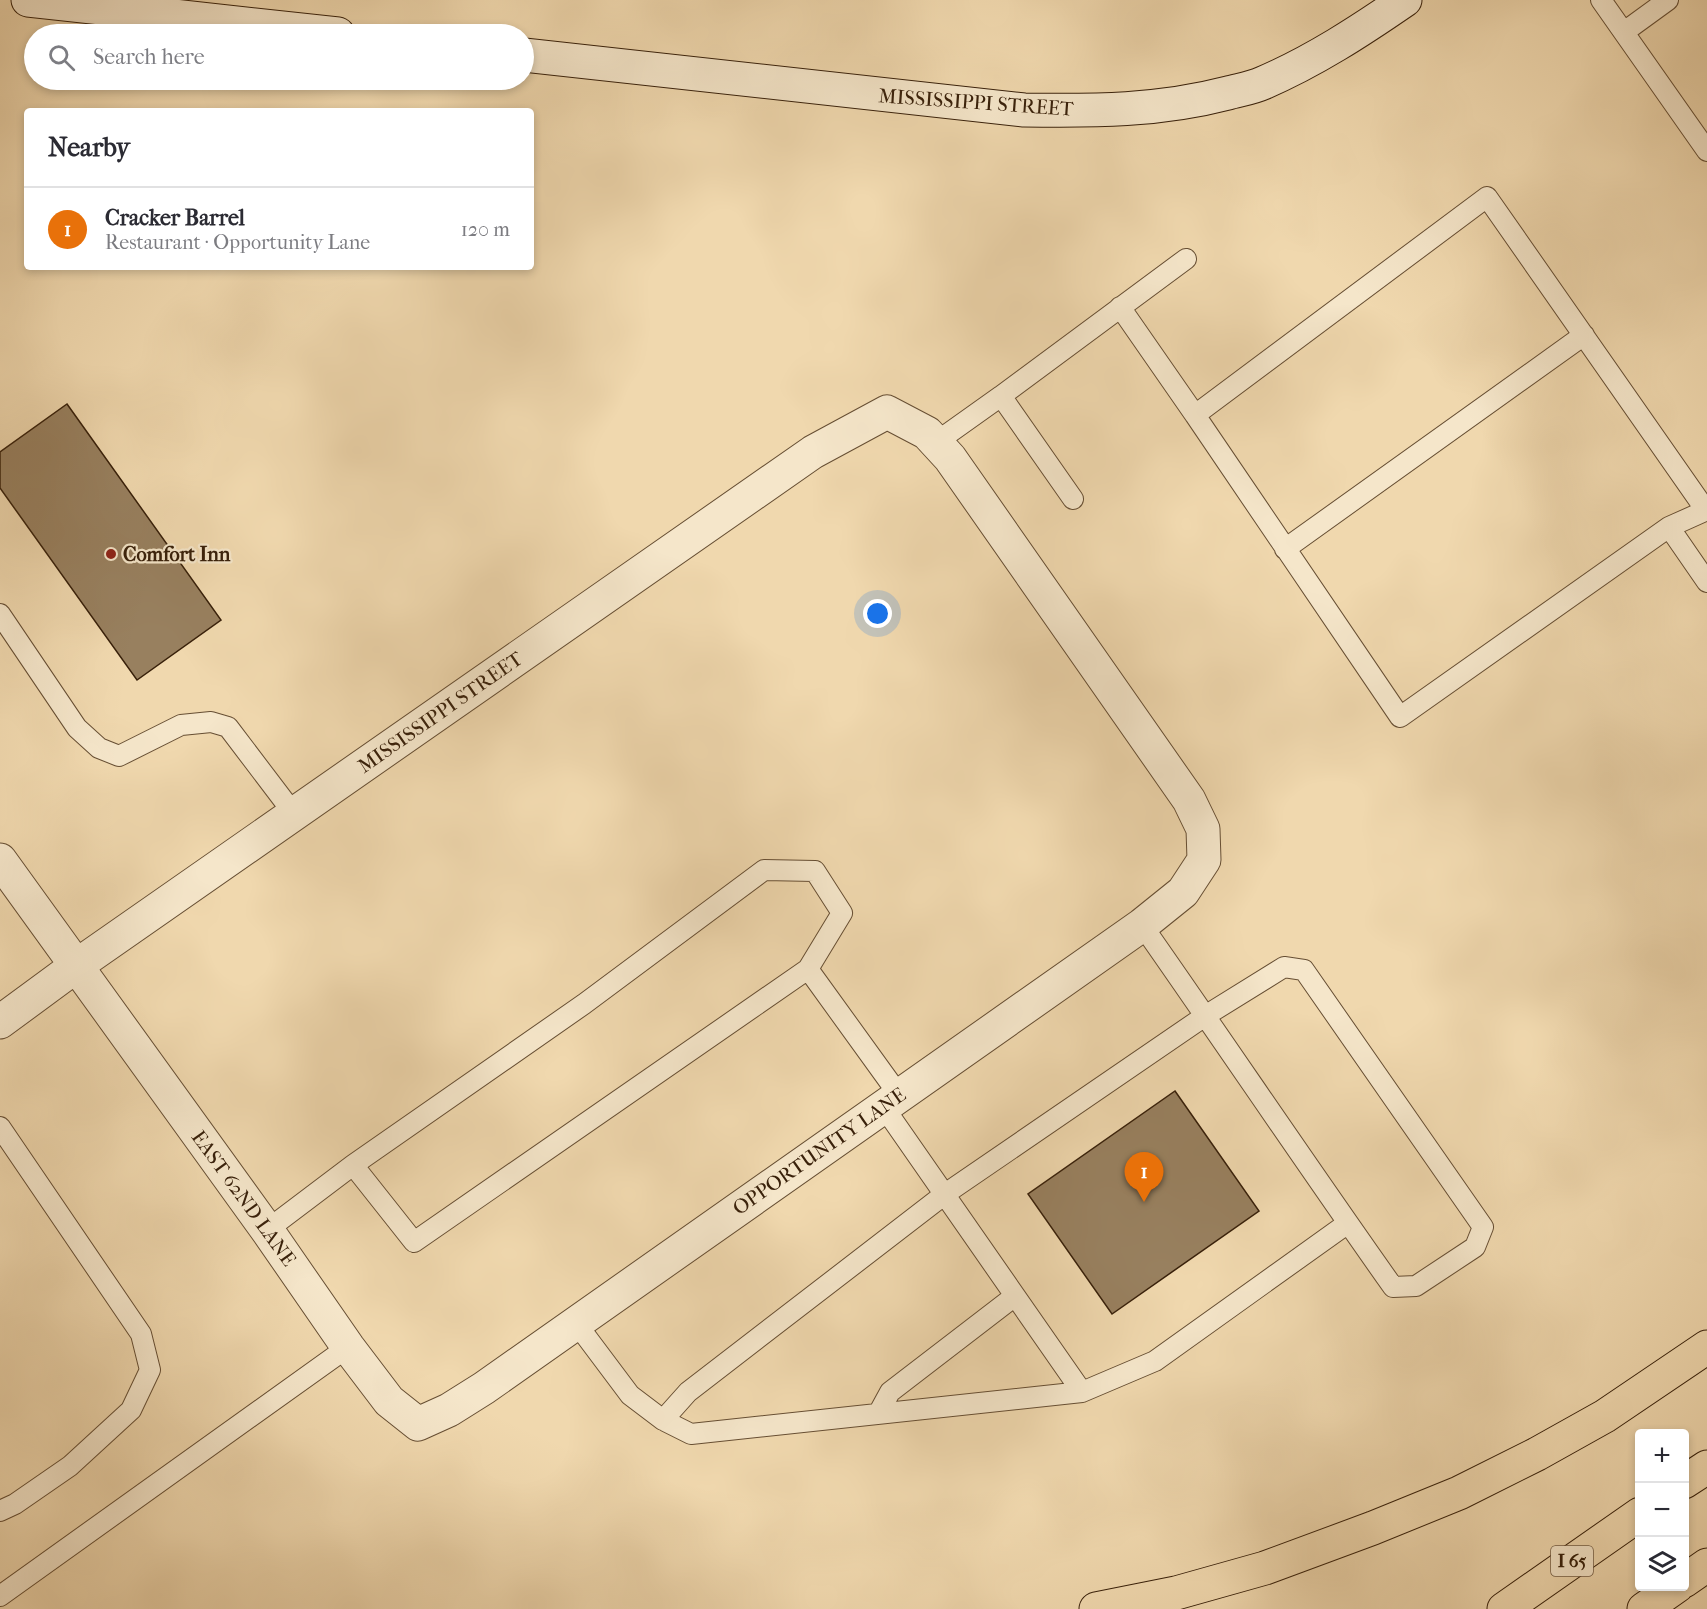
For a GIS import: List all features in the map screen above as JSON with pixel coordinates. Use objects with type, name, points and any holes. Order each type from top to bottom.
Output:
[{"type":"highway","points":[[1096,1609],[1176,1593],[1265,1568],[1373,1528],[1458,1492],[1538,1454],[1605,1416],[1707,1347]]},
{"type":"highway","points":[[1689,1479],[1707,1467]]},
{"type":"highway","name":"I 65","points":[[1504,1609],[1635,1517]]},
{"type":"highway","points":[[1689,1578],[1707,1565]]},
{"type":"highway","points":[[1644,1609],[1671,1591]]},
{"type":"street","points":[[28,0],[247,24]]},
{"type":"street","name":"MISSISSIPPI STREET","points":[[534,56],[1024,110],[1082,111],[1144,108],[1206,99],[1261,84],[1323,53],[1405,0]]},
{"type":"street","name":"MISSISSIPPI STREET","points":[[0,1022],[76,966],[813,452],[887,412],[927,433],[935,443]]},
{"type":"street","name":"OPPORTUNITY LANE","points":[[418,1424],[449,1410],[484,1388],[1142,925],[1183,892],[1204,860],[1203,829],[1190,800],[950,458],[935,443]]},
{"type":"street","name":"EAST 62ND LANE","points":[[0,860],[267,1230],[348,1347],[389,1401],[418,1424]]},
{"type":"lane","points":[[1601,0],[1707,151]]},
{"type":"lane","points":[[1624,32],[1668,0]]},
{"type":"lane","points":[[1120,307],[1400,717],[1669,527],[1706,509],[1487,197],[1195,415]]},
{"type":"lane","points":[[935,443],[1186,259]]},
{"type":"lane","points":[[1286,549],[1584,334]]},
{"type":"lane","points":[[1001,396],[1073,499]]},
{"type":"lane","points":[[1669,527],[1707,582]]},
{"type":"lane","points":[[0,614],[77,728],[99,748],[120,756],[181,725],[211,722],[228,727],[294,814]]},
{"type":"lane","points":[[267,1230],[353,1165],[584,1005],[764,870],[815,871],[842,913],[808,969],[414,1242],[353,1165]]},
{"type":"lane","points":[[663,1420],[688,1392],[945,1194],[1205,1016],[1284,967],[1304,970],[1483,1227],[1475,1247],[1416,1286],[1393,1287],[1348,1223],[1205,1016],[1142,925]]},
{"type":"lane","points":[[808,969],[891,1101],[945,1194],[1082,1392]]},
{"type":"lane","points":[[0,1127],[141,1334],[150,1370],[131,1410],[70,1466],[15,1504],[0,1511]]},
{"type":"lane","points":[[576,1323],[630,1395],[663,1420],[691,1434],[1082,1392],[1155,1361],[1348,1223]]},
{"type":"lane","points":[[878,1414],[890,1392],[1015,1296]]},
{"type":"lane","points":[[0,1596],[348,1347]]},
{"type":"building","name":"Comfort Inn","points":[[67,404],[221,620],[137,680],[0,488],[0,452]]},
{"type":"building","points":[[1175,1091],[1259,1211],[1112,1314],[1028,1194]]},
{"type":"place","name":"Comfort Inn","points":[[111,554]]},
{"type":"place","name":"Cracker Barrel","points":[[1144,1202]]}]
